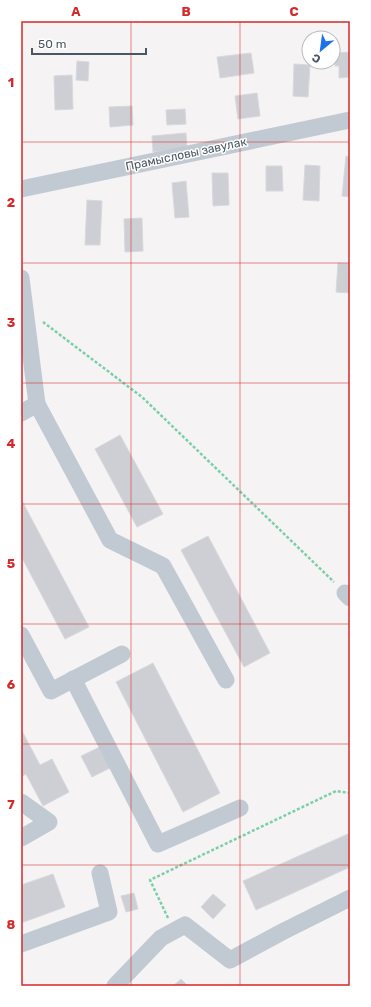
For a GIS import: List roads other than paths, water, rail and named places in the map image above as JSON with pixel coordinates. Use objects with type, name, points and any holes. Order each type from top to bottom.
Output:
[{"type":"street","name":"Прамысловы завулак","points":[[21,189],[350,120]]},
{"type":"street","points":[[21,278],[38,404],[110,540],[163,566],[226,680]]},
{"type":"street","points":[[21,413],[38,404]]},
{"type":"street","points":[[21,635],[51,691],[122,654]]},
{"type":"street","points":[[73,679],[158,844],[240,808]]},
{"type":"street","points":[[21,802],[49,822],[21,838]]},
{"type":"street","points":[[21,944],[109,912],[100,873]]},
{"type":"street","points":[[115,986],[161,938],[185,925],[230,960],[350,898]]}]
